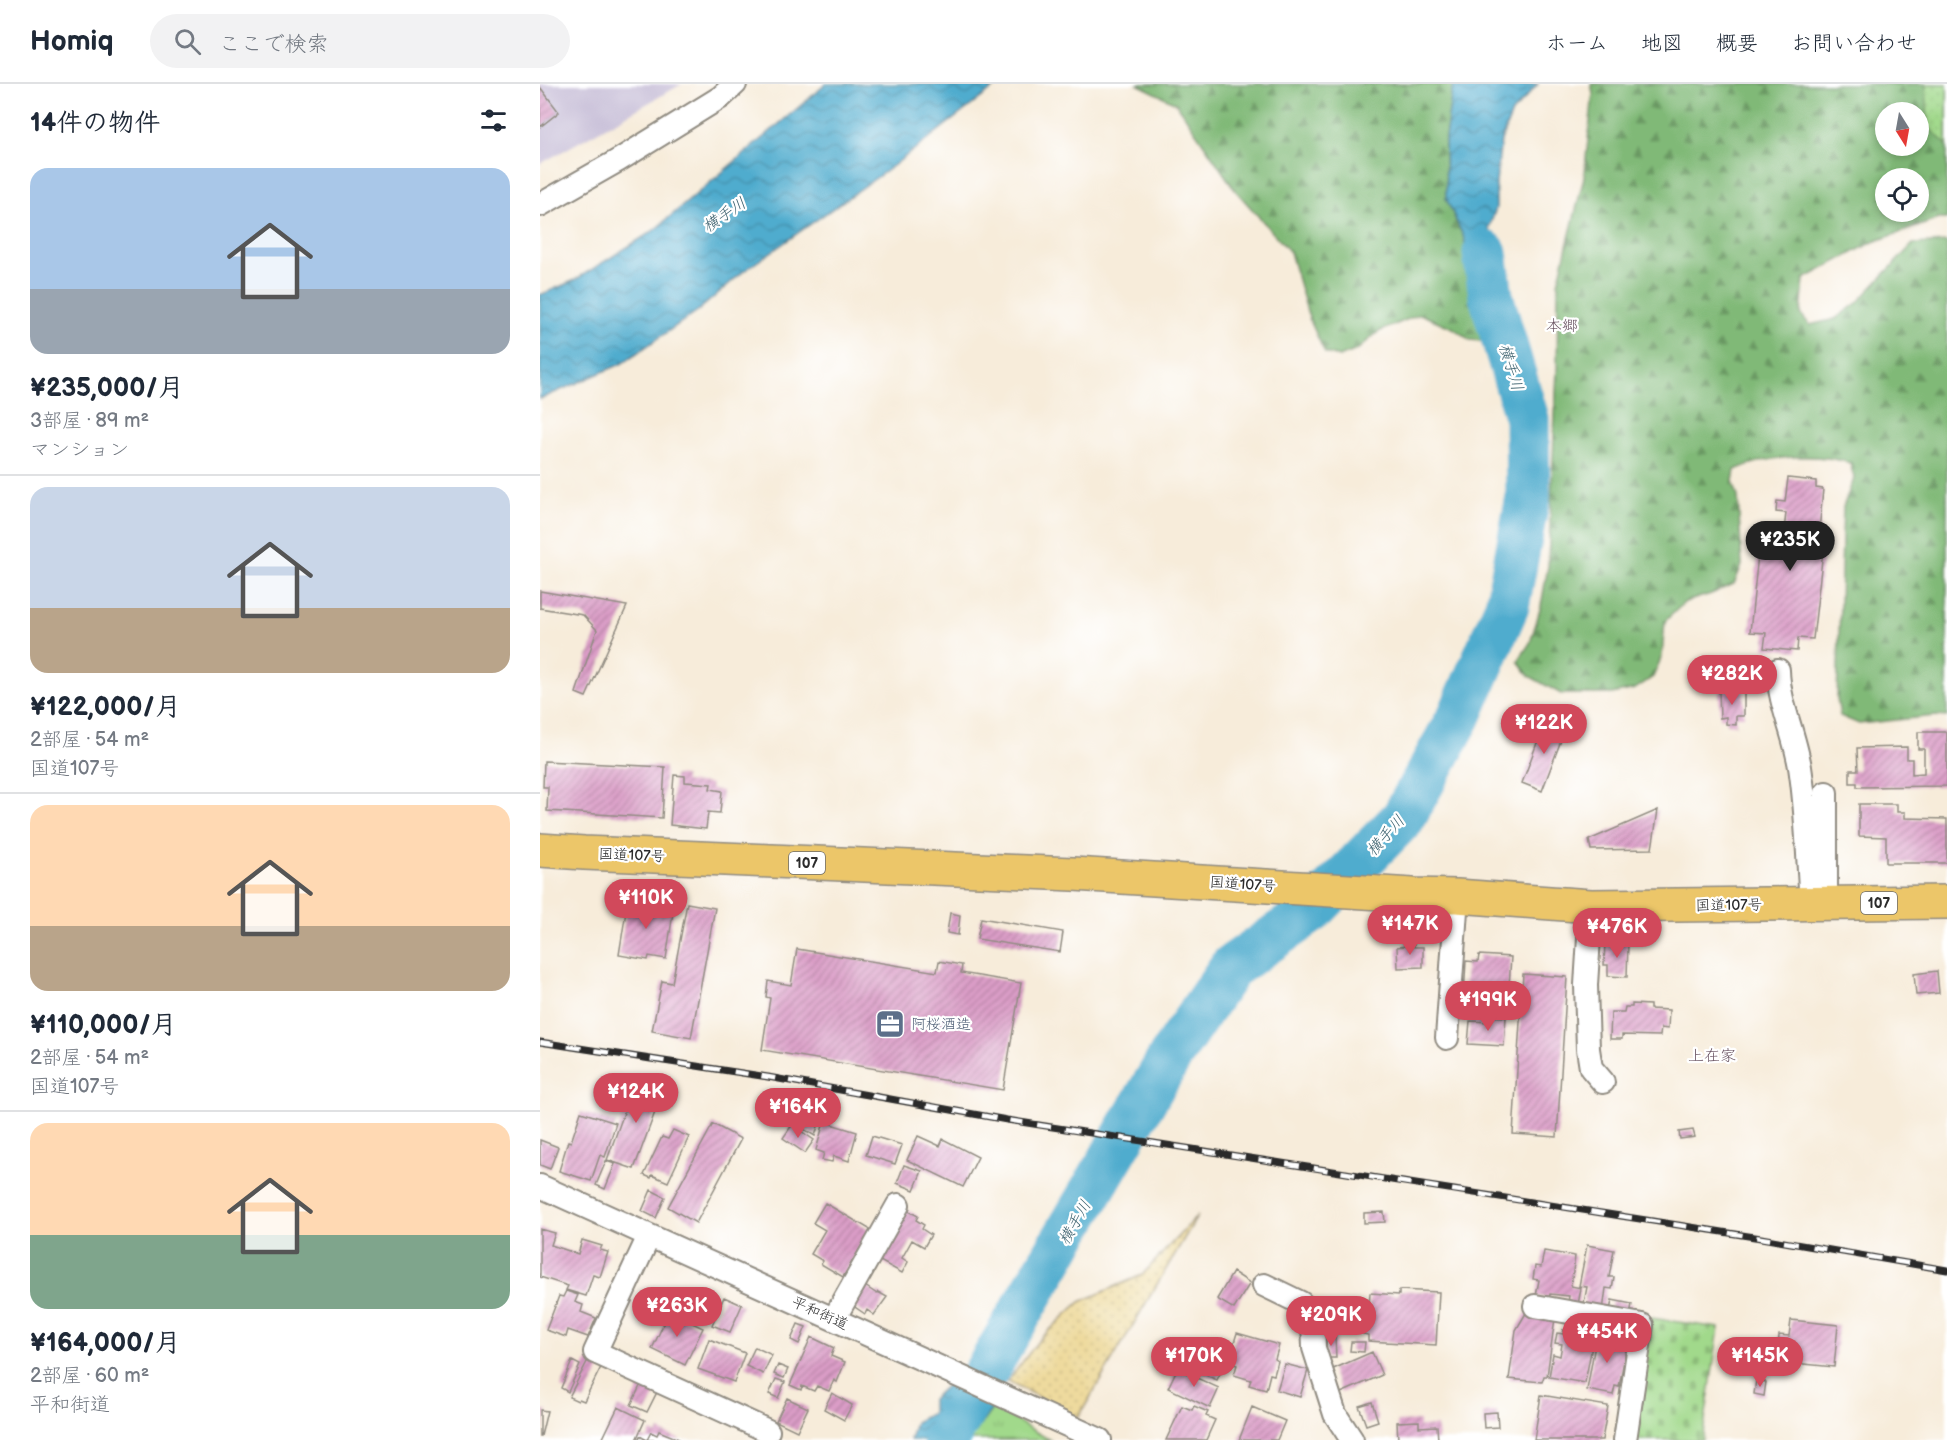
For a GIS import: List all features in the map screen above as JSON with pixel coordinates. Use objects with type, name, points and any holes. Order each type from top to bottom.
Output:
[{"type":"highway","name":"国道107号","points":[[540,850],[1074,874],[1591,906],[1947,902]]},
{"type":"street","points":[[540,205],[619,160],[721,97],[735,84]]},
{"type":"street","points":[[1778,670],[1779,691],[1794,736],[1801,773],[1818,904]]},
{"type":"street","points":[[1818,904],[1826,793]]},
{"type":"street","points":[[1447,1038],[1457,896]]},
{"type":"street","points":[[1591,906],[1586,985],[1588,1049],[1591,1068],[1603,1082]]},
{"type":"street","name":"平和街道","points":[[540,1186],[1100,1440]]},
{"type":"street","points":[[834,1319],[898,1206]]},
{"type":"street","points":[[649,1236],[594,1352],[768,1431]]},
{"type":"street","points":[[1264,1285],[1301,1303],[1313,1321],[1314,1348],[1335,1414],[1352,1440]]},
{"type":"street","points":[[1535,1306],[1642,1325],[1625,1440]]},
{"type":"shaded area","points":[[540,84],[682,84],[540,164]]},
{"type":"green space","points":[[1137,84],[1453,84],[1445,138],[1446,198],[1464,238],[1484,318],[1481,341],[1470,340],[1453,328],[1420,314],[1378,332],[1357,350],[1339,357],[1325,353],[1309,318],[1290,252],[1235,190],[1176,103]]},
{"type":"green space","points":[[1591,84],[1947,84],[1947,219],[1939,219],[1873,242],[1804,279],[1801,314],[1810,325],[1835,319],[1857,303],[1913,244],[1947,242],[1947,717],[1935,716],[1859,724],[1840,716],[1837,699],[1843,507],[1854,478],[1850,463],[1822,457],[1792,457],[1761,461],[1735,470],[1733,481],[1738,497],[1742,565],[1734,584],[1685,602],[1665,621],[1662,656],[1653,677],[1635,689],[1612,694],[1561,694],[1529,676],[1518,661],[1530,643],[1541,606],[1548,566],[1557,370],[1558,283],[1584,177],[1593,93]]},
{"type":"green space","points":[[1926,84],[1947,84],[1947,145],[1929,128],[1929,102],[1927,102]]},
{"type":"green space","points":[[1651,1318],[1719,1328],[1702,1440],[1633,1440]]},
{"type":"green space","points":[[993,1407],[1050,1440],[970,1440]]},
{"type":"sand","points":[[1198,1215],[1078,1418],[1008,1381],[1039,1340],[1080,1302],[1142,1275]]},
{"type":"water","points":[[826,84],[999,84],[893,166],[744,271],[699,310],[621,364],[540,399],[540,295],[575,280],[653,231]]},
{"type":"water","points":[[1453,84],[1538,84],[1512,113],[1501,140],[1496,182],[1496,208],[1489,228],[1509,311],[1484,318],[1464,238],[1446,198],[1445,138]]},
{"type":"water","points":[[947,1385],[993,1407],[970,1440],[910,1440],[915,1422],[932,1413],[932,1399]]},
{"type":"building","points":[[540,87],[559,112],[540,127]]},
{"type":"building","points":[[1788,478],[1816,481],[1816,488],[1823,489],[1818,542],[1812,541],[1812,550],[1823,551],[1813,639],[1798,638],[1797,651],[1764,648],[1766,633],[1750,632],[1759,545],[1782,548],[1786,513],[1776,512],[1777,501],[1785,502]]},
{"type":"building","points":[[540,591],[627,606],[586,697],[576,693],[597,630],[583,615],[540,608]]},
{"type":"building","points":[[1719,691],[1744,691],[1744,716],[1736,716],[1736,725],[1726,724],[1726,717],[1720,718]]},
{"type":"building","points":[[1546,719],[1566,727],[1542,791],[1522,783]]},
{"type":"building","points":[[1918,732],[1947,732],[1947,786],[1857,787],[1857,783],[1850,783],[1850,770],[1858,770],[1857,748],[1907,747],[1907,759],[1912,759],[1912,774],[1924,773],[1924,749],[1918,749]]},
{"type":"building","points":[[544,761],[665,767],[662,818],[547,811],[548,787],[543,787]]},
{"type":"building","points":[[674,775],[685,776],[685,782],[711,784],[710,789],[722,791],[720,813],[708,812],[706,829],[670,825]]},
{"type":"building","points":[[1859,804],[1897,804],[1897,812],[1905,812],[1905,818],[1947,819],[1947,863],[1886,863],[1886,837],[1859,836]]},
{"type":"building","points":[[1658,810],[1652,849],[1591,850],[1589,840]]},
{"type":"building","points":[[628,899],[674,906],[666,959],[649,956],[648,960],[619,955]]},
{"type":"building","points":[[687,903],[715,908],[691,1038],[652,1031],[662,981],[672,983]]},
{"type":"building","points":[[950,913],[960,915],[958,935],[947,933]]},
{"type":"building","points":[[981,918],[1063,932],[1060,952],[977,939]]},
{"type":"building","points":[[1414,938],[1414,947],[1423,947],[1423,967],[1398,968],[1397,947],[1407,946],[1406,939]]},
{"type":"building","points":[[1605,942],[1628,943],[1627,977],[1608,976],[1608,965],[1604,965]]},
{"type":"building","name":"阿桜酒造","points":[[797,949],[937,972],[939,961],[962,965],[961,973],[1021,983],[1003,1090],[762,1050],[770,998],[766,997],[768,981],[791,985]]},
{"type":"building","points":[[1479,955],[1511,957],[1507,1015],[1468,1013],[1469,996],[1464,996],[1466,961],[1478,962]]},
{"type":"building","points":[[1937,971],[1939,993],[1916,995],[1914,974]]},
{"type":"building","points":[[1523,974],[1567,977],[1557,1137],[1513,1134]]},
{"type":"building","points":[[1632,1004],[1650,1005],[1650,1009],[1669,1010],[1668,1029],[1661,1028],[1660,1036],[1622,1035],[1622,1039],[1610,1039],[1611,1012],[1624,1012],[1625,1007],[1632,1007]]},
{"type":"building","points":[[1488,1016],[1506,1017],[1504,1046],[1468,1044],[1470,1021],[1488,1022]]},
{"type":"building","points":[[635,1082],[669,1094],[665,1107],[658,1104],[634,1169],[607,1160]]},
{"type":"building","points":[[581,1112],[616,1123],[605,1157],[600,1155],[591,1181],[559,1171],[568,1141],[571,1142]]},
{"type":"building","points":[[809,1118],[820,1120],[815,1136],[800,1127],[802,1120],[808,1122]]},
{"type":"building","points":[[824,1122],[857,1132],[849,1161],[834,1156],[832,1162],[822,1160],[824,1153],[816,1150]]},
{"type":"building","points":[[713,1124],[741,1139],[696,1223],[668,1207]]},
{"type":"building","points":[[792,1125],[814,1140],[805,1153],[783,1138]]},
{"type":"building","points":[[673,1130],[689,1137],[668,1182],[652,1175],[651,1178],[644,1175],[662,1137],[668,1139]]},
{"type":"building","points":[[1693,1130],[1695,1137],[1680,1139],[1679,1132]]},
{"type":"building","points":[[872,1136],[902,1145],[895,1164],[866,1155]]},
{"type":"building","points":[[918,1136],[940,1146],[943,1139],[978,1157],[963,1187],[907,1160]]},
{"type":"building","points":[[540,1140],[558,1147],[550,1169],[540,1165]]},
{"type":"building","points":[[606,1161],[615,1164],[605,1189],[596,1185]]},
{"type":"building","points":[[904,1165],[922,1171],[914,1190],[897,1183]]},
{"type":"building","points":[[651,1190],[665,1197],[656,1218],[642,1211]]},
{"type":"building","points":[[825,1203],[871,1230],[843,1277],[821,1264],[823,1261],[811,1254],[825,1230],[813,1223]]},
{"type":"building","points":[[907,1210],[918,1216],[916,1220],[924,1225],[922,1229],[931,1235],[924,1247],[912,1240],[902,1258],[908,1262],[902,1273],[878,1260]]},
{"type":"building","points":[[1384,1212],[1385,1222],[1364,1223],[1364,1213]]},
{"type":"building","points":[[540,1229],[555,1233],[551,1245],[578,1254],[582,1240],[602,1246],[600,1250],[608,1252],[600,1277],[593,1275],[586,1296],[566,1290],[568,1286],[540,1277]]},
{"type":"building","points":[[1587,1245],[1614,1250],[1609,1277],[1614,1277],[1612,1289],[1606,1288],[1603,1311],[1583,1308],[1587,1287],[1579,1286]]},
{"type":"building","points":[[1544,1251],[1575,1256],[1571,1286],[1581,1288],[1578,1305],[1568,1304],[1569,1296],[1550,1294],[1549,1298],[1536,1296],[1539,1280],[1533,1279],[1535,1266],[1541,1267]]},
{"type":"building","points":[[1233,1272],[1250,1283],[1234,1309],[1217,1299]]},
{"type":"building","points":[[865,1286],[887,1297],[874,1315],[867,1310],[865,1314],[852,1305]]},
{"type":"building","points":[[1399,1290],[1439,1292],[1436,1345],[1368,1341],[1368,1335],[1363,1334],[1364,1319],[1368,1319],[1370,1293],[1399,1295]]},
{"type":"building","points":[[566,1291],[578,1295],[575,1302],[583,1305],[581,1312],[596,1318],[588,1337],[568,1330],[566,1337],[546,1330],[559,1296],[563,1297]]},
{"type":"building","points":[[724,1297],[742,1305],[730,1332],[712,1325]]},
{"type":"building","points":[[1612,1300],[1632,1304],[1630,1315],[1610,1311]]},
{"type":"building","points":[[669,1312],[703,1328],[685,1365],[652,1349]]},
{"type":"building","points":[[1526,1313],[1555,1318],[1547,1376],[1544,1376],[1542,1382],[1509,1379],[1516,1330]]},
{"type":"building","points":[[1791,1320],[1838,1325],[1834,1367],[1784,1362],[1785,1351],[1778,1350],[1779,1335],[1789,1336]]},
{"type":"building","points":[[798,1324],[806,1327],[799,1344],[791,1340]]},
{"type":"building","points":[[1563,1330],[1594,1335],[1585,1383],[1549,1377],[1553,1354],[1560,1356],[1562,1344],[1555,1343],[1557,1333],[1564,1334]]},
{"type":"building","points":[[1237,1333],[1279,1345],[1274,1375],[1270,1374],[1266,1390],[1249,1385],[1251,1380],[1234,1375],[1237,1365],[1228,1362]]},
{"type":"building","points":[[1597,1333],[1628,1339],[1619,1387],[1615,1386],[1613,1395],[1587,1390]]},
{"type":"building","points":[[1326,1335],[1335,1335],[1336,1358],[1326,1358]]},
{"type":"building","points":[[811,1337],[834,1348],[831,1356],[845,1362],[837,1382],[834,1380],[829,1391],[817,1386],[814,1391],[802,1386],[801,1390],[790,1385]]},
{"type":"building","points":[[709,1339],[745,1353],[734,1382],[698,1369]]},
{"type":"building","points":[[1351,1342],[1365,1342],[1364,1352],[1350,1351]]},
{"type":"building","points":[[755,1347],[772,1355],[763,1374],[746,1366]]},
{"type":"building","points":[[1372,1352],[1382,1375],[1341,1393],[1331,1370]]},
{"type":"building","points":[[1197,1354],[1224,1365],[1217,1380],[1191,1369]]},
{"type":"building","points":[[588,1360],[601,1367],[584,1401],[579,1399],[578,1401],[569,1397]]},
{"type":"building","points":[[572,1361],[580,1365],[568,1392],[561,1388]]},
{"type":"building","points":[[1285,1364],[1308,1370],[1300,1397],[1277,1390]]},
{"type":"building","points":[[778,1365],[788,1369],[784,1378],[774,1374]]},
{"type":"building","points":[[1177,1369],[1219,1388],[1210,1408],[1168,1388]]},
{"type":"building","points":[[776,1379],[785,1382],[778,1398],[769,1394]]},
{"type":"building","points":[[1756,1380],[1766,1382],[1764,1396],[1754,1394]]},
{"type":"building","points":[[641,1384],[657,1392],[647,1412],[631,1405]]},
{"type":"building","points":[[832,1393],[852,1405],[844,1420],[824,1409]]},
{"type":"building","points":[[1541,1395],[1608,1406],[1602,1440],[1534,1440]]},
{"type":"building","points":[[787,1398],[808,1408],[797,1431],[776,1421]]},
{"type":"building","points":[[1372,1402],[1378,1421],[1366,1425],[1359,1406]]},
{"type":"building","points":[[1182,1406],[1192,1410],[1194,1406],[1208,1412],[1206,1416],[1215,1420],[1206,1440],[1166,1440]]},
{"type":"building","points":[[618,1407],[645,1420],[636,1440],[602,1440]]},
{"type":"building","points":[[1252,1407],[1285,1421],[1277,1440],[1239,1440]]},
{"type":"building","points":[[540,1410],[547,1411],[541,1436],[540,1436]]},
{"type":"building","points":[[1497,1412],[1498,1427],[1484,1428],[1483,1413]]},
{"type":"building","points":[[1419,1421],[1419,1427],[1437,1426],[1438,1440],[1398,1440],[1397,1422]]},
{"type":"building","points":[[659,1431],[681,1440],[647,1440],[651,1432],[657,1435]]},
{"type":"waterway","name":"横手川","points":[[946,1440],[1173,1052],[1231,967],[1312,911],[1403,818],[1459,717],[1507,606],[1528,497],[1527,419],[1491,296],[1485,253]]},
{"type":"railway","points":[[540,1042],[768,1077],[1007,1120],[1761,1238],[1947,1270]]},
{"type":"place","name":"阿桜酒造","points":[[890,1024]]},
{"type":"district","name":"本郷","points":[[1562,325]]},
{"type":"district","name":"上在家","points":[[1712,1055]]}]
